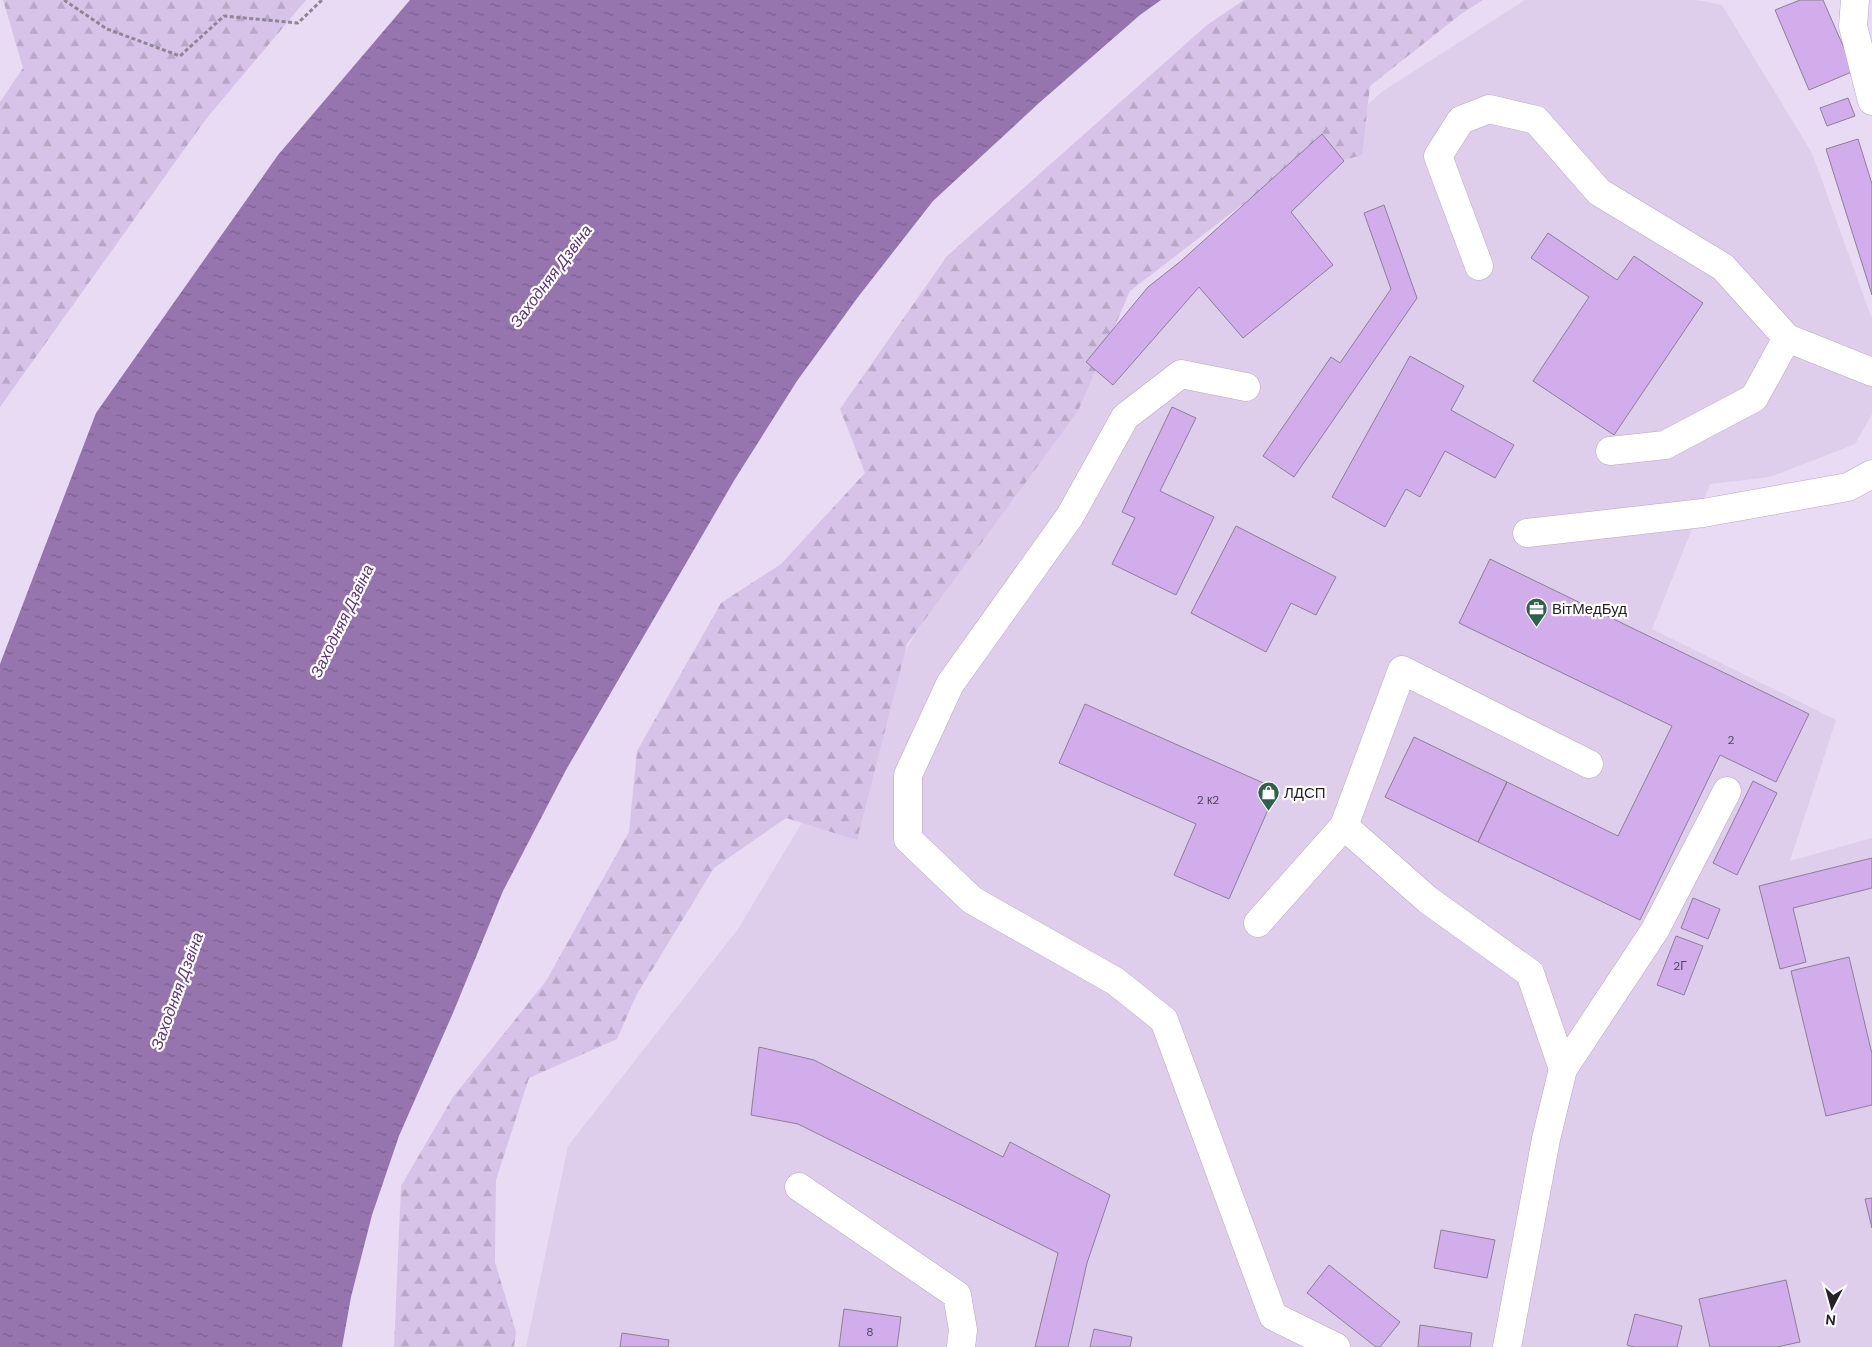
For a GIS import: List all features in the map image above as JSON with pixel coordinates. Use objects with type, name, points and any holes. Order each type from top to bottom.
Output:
[{"type":"lane","points":[[1855,0],[1852,26],[1872,101]]},
{"type":"lane","points":[[1479,266],[1438,156],[1461,120],[1490,109],[1536,120],[1599,192],[1723,267],[1786,338],[1872,372]]},
{"type":"lane","points":[[1610,451],[1665,445],[1754,398],[1786,338]]},
{"type":"lane","points":[[1246,387],[1181,374],[1125,417],[1070,516],[950,684],[908,775],[908,838],[972,900],[1115,981],[1164,1020],[1273,1316],[1336,1347]]},
{"type":"lane","points":[[1527,533],[1703,513],[1848,487],[1872,474]]},
{"type":"lane","points":[[1258,923],[1344,826],[1402,670],[1589,764]]},
{"type":"lane","points":[[1507,1347],[1546,1138],[1563,1069],[1655,930],[1727,791]]},
{"type":"lane","points":[[1344,826],[1428,900],[1530,973],[1563,1069]]},
{"type":"lane","points":[[799,1187],[957,1295],[963,1330],[961,1347]]},
{"type":"path","points":[[64,0],[107,29],[180,56],[224,16],[298,23],[322,0]]},
{"type":"shaded area","points":[[1525,0],[1697,0],[1722,5],[1812,153],[1872,319],[1872,414],[1855,444],[1770,477],[1710,484],[1652,629],[1836,720],[1790,861],[1872,838],[1872,1347],[526,1347],[568,1146],[738,929],[1082,357],[1383,91]]},
{"type":"green space","points":[[3,0],[306,0],[206,119],[0,407],[0,102],[23,68]]},
{"type":"green space","points":[[1244,0],[1483,0],[1461,14],[1370,86],[1362,155],[1277,178],[1130,291],[1078,411],[907,644],[857,840],[786,818],[714,868],[636,996],[617,1039],[529,1078],[496,1180],[495,1262],[516,1332],[514,1347],[394,1347],[401,1186],[453,1097],[546,981],[629,832],[637,751],[721,603],[781,564],[865,473],[840,409],[947,256],[1207,25]]},
{"type":"water","name":"Заходняя Дзвіна","points":[[410,0],[1161,0],[1140,15],[1039,103],[933,201],[858,297],[797,381],[735,479],[566,770],[503,891],[453,1013],[399,1136],[372,1215],[351,1297],[342,1347],[0,1347],[0,664],[96,413],[278,155]]},
{"type":"building","points":[[1800,0],[1823,0],[1854,71],[1809,90],[1775,10]]},
{"type":"building","points":[[1848,98],[1855,116],[1827,126],[1820,108]]},
{"type":"building","points":[[1322,134],[1344,161],[1291,212],[1333,265],[1243,338],[1199,287],[1113,385],[1086,362],[1148,287],[1181,261]]},
{"type":"building","points":[[1858,139],[1872,184],[1872,295],[1826,149]]},
{"type":"building","points":[[1384,205],[1417,298],[1294,477],[1263,456],[1331,357],[1340,363],[1391,289],[1364,213]]},
{"type":"building","points":[[1548,233],[1617,280],[1634,256],[1703,303],[1614,435],[1533,381],[1589,297],[1531,258]]},
{"type":"building","points":[[1410,356],[1464,386],[1451,410],[1514,445],[1495,478],[1445,451],[1420,497],[1406,489],[1385,527],[1332,497]]},
{"type":"building","points":[[1172,407],[1196,418],[1160,491],[1214,517],[1176,595],[1112,564],[1135,518],[1122,512]]},
{"type":"building","points":[[1236,526],[1336,577],[1316,615],[1291,603],[1266,652],[1191,613]]},
{"type":"building","points":[[1490,559],[1809,714],[1776,782],[1720,755],[1640,920],[1478,842],[1507,782],[1618,836],[1672,726],[1459,623]]},
{"type":"building","points":[[1085,704],[1277,789],[1229,899],[1174,875],[1196,824],[1059,763]]},
{"type":"building","points":[[1414,737],[1507,782],[1478,842],[1385,797]]},
{"type":"building","points":[[1753,781],[1777,793],[1737,875],[1713,863]]},
{"type":"building","points":[[1872,858],[1872,888],[1793,908],[1806,962],[1780,969],[1759,886]]},
{"type":"building","points":[[1693,898],[1720,909],[1708,939],[1681,928]]},
{"type":"building","points":[[1676,936],[1703,946],[1684,995],[1657,985]]},
{"type":"building","points":[[1849,957],[1872,1054],[1872,1105],[1826,1116],[1791,971]]},
{"type":"building","points":[[759,1047],[814,1060],[1003,1157],[1010,1142],[1110,1195],[1087,1263],[1068,1347],[1035,1347],[1058,1253],[798,1124],[751,1115]]},
{"type":"building","points":[[1872,1198],[1872,1228],[1865,1199]]},
{"type":"building","points":[[1441,1230],[1495,1240],[1487,1278],[1434,1268]]},
{"type":"building","points":[[1329,1265],[1400,1322],[1380,1347],[1376,1347],[1307,1293]]},
{"type":"building","points":[[1786,1280],[1800,1342],[1777,1347],[1710,1347],[1699,1299]]},
{"type":"building","points":[[844,1309],[901,1317],[897,1347],[839,1347]]},
{"type":"building","points":[[1635,1314],[1682,1326],[1677,1347],[1634,1347],[1627,1345]]},
{"type":"building","points":[[1420,1325],[1472,1333],[1470,1347],[1418,1347]]},
{"type":"building","points":[[1094,1329],[1132,1337],[1130,1347],[1090,1347]]},
{"type":"building","points":[[622,1333],[669,1340],[668,1347],[620,1347]]},
{"type":"place","name":"ВітМедБуд","points":[[1536,628]]},
{"type":"place","name":"ЛДСП","points":[[1268,812]]}]
